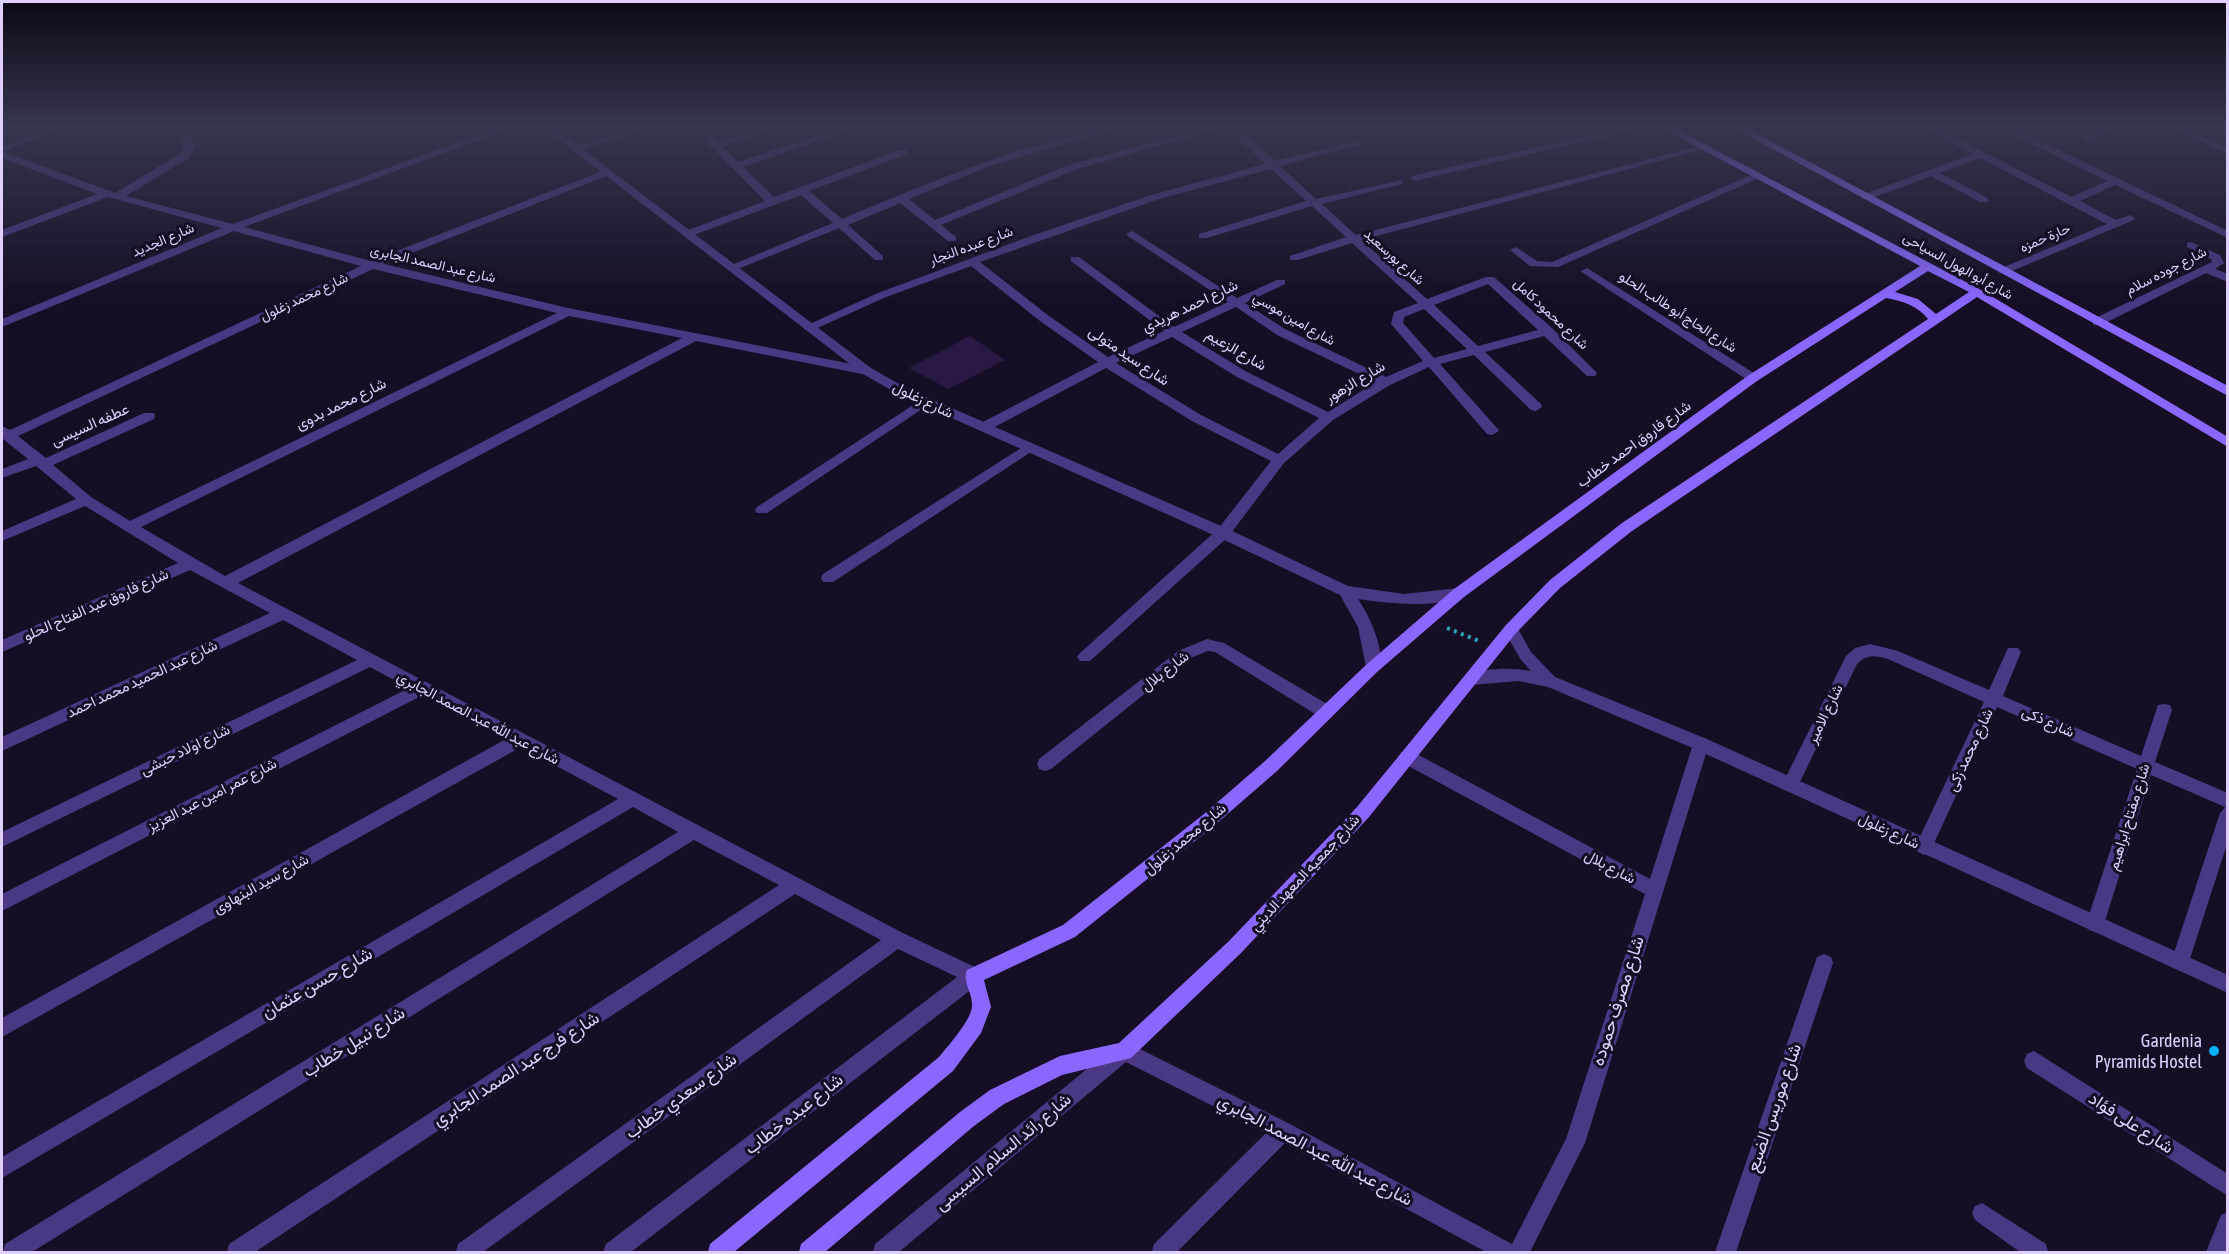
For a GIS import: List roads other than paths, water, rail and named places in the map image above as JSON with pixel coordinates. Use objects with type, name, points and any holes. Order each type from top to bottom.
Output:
[{"type":"main road","name":"شارع أبو الهول السياحى","points":[[1775,187],[1977,292],[2228,443]]},
{"type":"main road","name":"شارع أبو الهول السياحى","points":[[1847,187],[2228,392]]},
{"type":"main road","name":"شارع فاروق احمد خطاب","points":[[1372,669],[1459,593],[1753,378],[1928,266]]},
{"type":"main road","points":[[1471,679],[1496,648],[1555,584],[1602,545],[1977,292]]},
{"type":"main road","points":[[1885,294],[1904,298],[1922,306],[1935,321]]},
{"type":"main road","name":"شارع محمد زغلول","points":[[974,976],[1069,931],[1210,819],[1372,669]]},
{"type":"main road","name":"شارع جمعيه المعهد الديني","points":[[1124,1051],[1235,947],[1302,878],[1363,812],[1471,679]]},
{"type":"main road","points":[[718,1252],[946,1064],[974,1026],[982,1007],[974,976]]},
{"type":"main road","points":[[809,1252],[967,1119],[998,1097],[1029,1079],[1060,1066],[1124,1051]]},
{"type":"street","name":"شارع عبد الصمد الجابرى","points":[[90,187],[230,229],[567,312],[867,371]]},
{"type":"street","points":[[2,234],[112,195],[128,187]]},
{"type":"street","name":"شارع الجديد","points":[[2,323],[230,229],[347,187]]},
{"type":"street","name":"شارع محمد زغلول","points":[[5,433],[372,265],[570,187]]},
{"type":"street","name":"شارع زغلول","points":[[626,187],[867,371],[924,402],[1223,532],[1345,591],[1404,600],[1459,593]]},
{"type":"street","points":[[757,187],[773,202]]},
{"type":"street","points":[[687,234],[814,187]]},
{"type":"street","points":[[733,268],[933,187]]},
{"type":"street","points":[[934,224],[1027,187]]},
{"type":"street","name":"شارع عبده النجار","points":[[809,327],[882,295],[972,261],[1155,197],[1193,187]]},
{"type":"street","name":"شارع بورسعيد","points":[[1295,187],[1477,350],[1536,407]]},
{"type":"street","points":[[1203,236],[1312,203],[1379,187]]},
{"type":"street","points":[[1294,258],[1352,239],[1555,187]]},
{"type":"street","points":[[1516,250],[1534,264],[1554,265],[1731,187]]},
{"type":"street","points":[[1866,197],[1893,187]]},
{"type":"street","points":[[1958,187],[1984,200]]},
{"type":"street","points":[[2043,187],[2116,224]]},
{"type":"street","points":[[2071,201],[2103,187]]},
{"type":"street","points":[[2127,187],[2228,235]]},
{"type":"street","points":[[803,191],[879,258]]},
{"type":"street","points":[[902,199],[952,239]]},
{"type":"street","name":"حارة حمزه","points":[[2003,272],[2130,218]]},
{"type":"street","name":"شارع امين موسي","points":[[1132,234],[1281,332],[1386,382]]},
{"type":"street","name":"شارع جوده سلام","points":[[2097,322],[2218,263],[2219,260],[2192,244]]},
{"type":"street","name":"شارع الزعيم","points":[[1075,259],[1173,332],[1241,374],[1328,417]]},
{"type":"street","name":"شارع سيد متولى","points":[[972,261],[1007,291],[1106,363],[1161,399],[1219,432],[1278,460]]},
{"type":"street","points":[[2207,269],[2228,279]]},
{"type":"street","name":"شارع الحاج أبو طالب الحلو","points":[[1587,271],[1753,378]]},
{"type":"street","name":"شارع محمود كامل","points":[[1424,304],[1490,279],[1592,373]]},
{"type":"street","name":"شارع احمد هريدي","points":[[984,428],[1106,363],[1281,282]]},
{"type":"street","points":[[1424,304],[1405,312],[1396,319],[1403,331],[1433,362],[1492,431]]},
{"type":"street","name":"شارع محمد بدوى","points":[[129,527],[567,312]]},
{"type":"street","name":"شارع الزهور","points":[[1085,657],[1223,532],[1278,460],[1328,417],[1386,382],[1433,362],[1548,331]]},
{"type":"street","points":[[225,583],[694,337]]},
{"type":"street","points":[[762,510],[924,402]]},
{"type":"street","name":"عطفه السيسى","points":[[2,474],[42,461],[149,416]]},
{"type":"street","name":"شارع عبد الله عبد الصمد الجابري","points":[[5,433],[42,461],[86,500],[190,564],[368,661],[794,885],[974,976]]},
{"type":"street","points":[[828,578],[1029,447]]},
{"type":"street","points":[[2,537],[86,500]]},
{"type":"street","name":"شارع فاروق عبد الفتاح الحلو","points":[[2,646],[190,564]]},
{"type":"street","points":[[1345,591],[1356,605],[1370,636],[1372,669]]},
{"type":"street","name":"شارع عبد الحميد محمد احمد","points":[[2,744],[283,614]]},
{"type":"street","name":"شارع زغلول","points":[[1512,630],[1526,656],[1550,681]]},
{"type":"street","name":"شارع بلال","points":[[1045,764],[1183,655],[1207,645],[1219,646],[1326,712]]},
{"type":"street","name":"شارع ذكى","points":[[1867,649],[1880,650],[1893,655],[2228,801]]},
{"type":"street","name":"شارع الامير","points":[[1790,785],[1851,660],[1857,653],[1867,649]]},
{"type":"street","name":"شارع محمد زكى","points":[[1924,847],[1994,699],[2013,652]]},
{"type":"street","name":"شارع اولاد حبشى","points":[[2,840],[368,661]]},
{"type":"street","name":"شارع زغلول","points":[[1471,679],[1510,675],[1550,681],[1701,744],[2228,984]]},
{"type":"street","name":"شارع عمر امين عبد العزيز","points":[[2,903],[423,688]]},
{"type":"street","name":"شارع مفتاح ابراهيم","points":[[2095,924],[2164,710]]},
{"type":"street","name":"شارع سيد البنهاوى","points":[[2,1028],[521,740]]},
{"type":"street","name":"شارع مصرف حموده","points":[[1520,1252],[1575,1143],[1701,744]]},
{"type":"street","name":"شارع بلال","points":[[1407,757],[1654,890]]},
{"type":"street","name":"شارع حسن عثمان","points":[[2,1168],[633,799]]},
{"type":"street","points":[[2180,963],[2228,813]]},
{"type":"street","name":"شارع نبيل خطاب","points":[[13,1252],[694,831]]},
{"type":"street","name":"شارع فرج عبد الصمد الجابري","points":[[237,1252],[794,885]]},
{"type":"street","name":"شارع سعدي خطاب","points":[[466,1252],[897,939]]},
{"type":"street","name":"شارع موريس الضبع","points":[[1725,1252],[1824,963]]},
{"type":"street","name":"شارع عبده خطاب","points":[[614,1252],[974,976]]},
{"type":"street","name":"شارع عبد الله عبد الصمد الجابري","points":[[1124,1051],[1283,1131],[1506,1252]]},
{"type":"street","name":"شارع رائد السلام السيسى","points":[[883,1252],[1124,1051]]},
{"type":"street","name":"شارع على فؤاد","points":[[2034,1061],[2228,1186]]},
{"type":"street","points":[[1162,1252],[1283,1131]]},
{"type":"street","points":[[1982,1213],[2038,1252]]},
{"type":"street","points":[[2216,1252],[2228,1222]]},
{"type":"place","name":"Gardenia Pyramids Hostel","points":[[2214,1051]]}]
